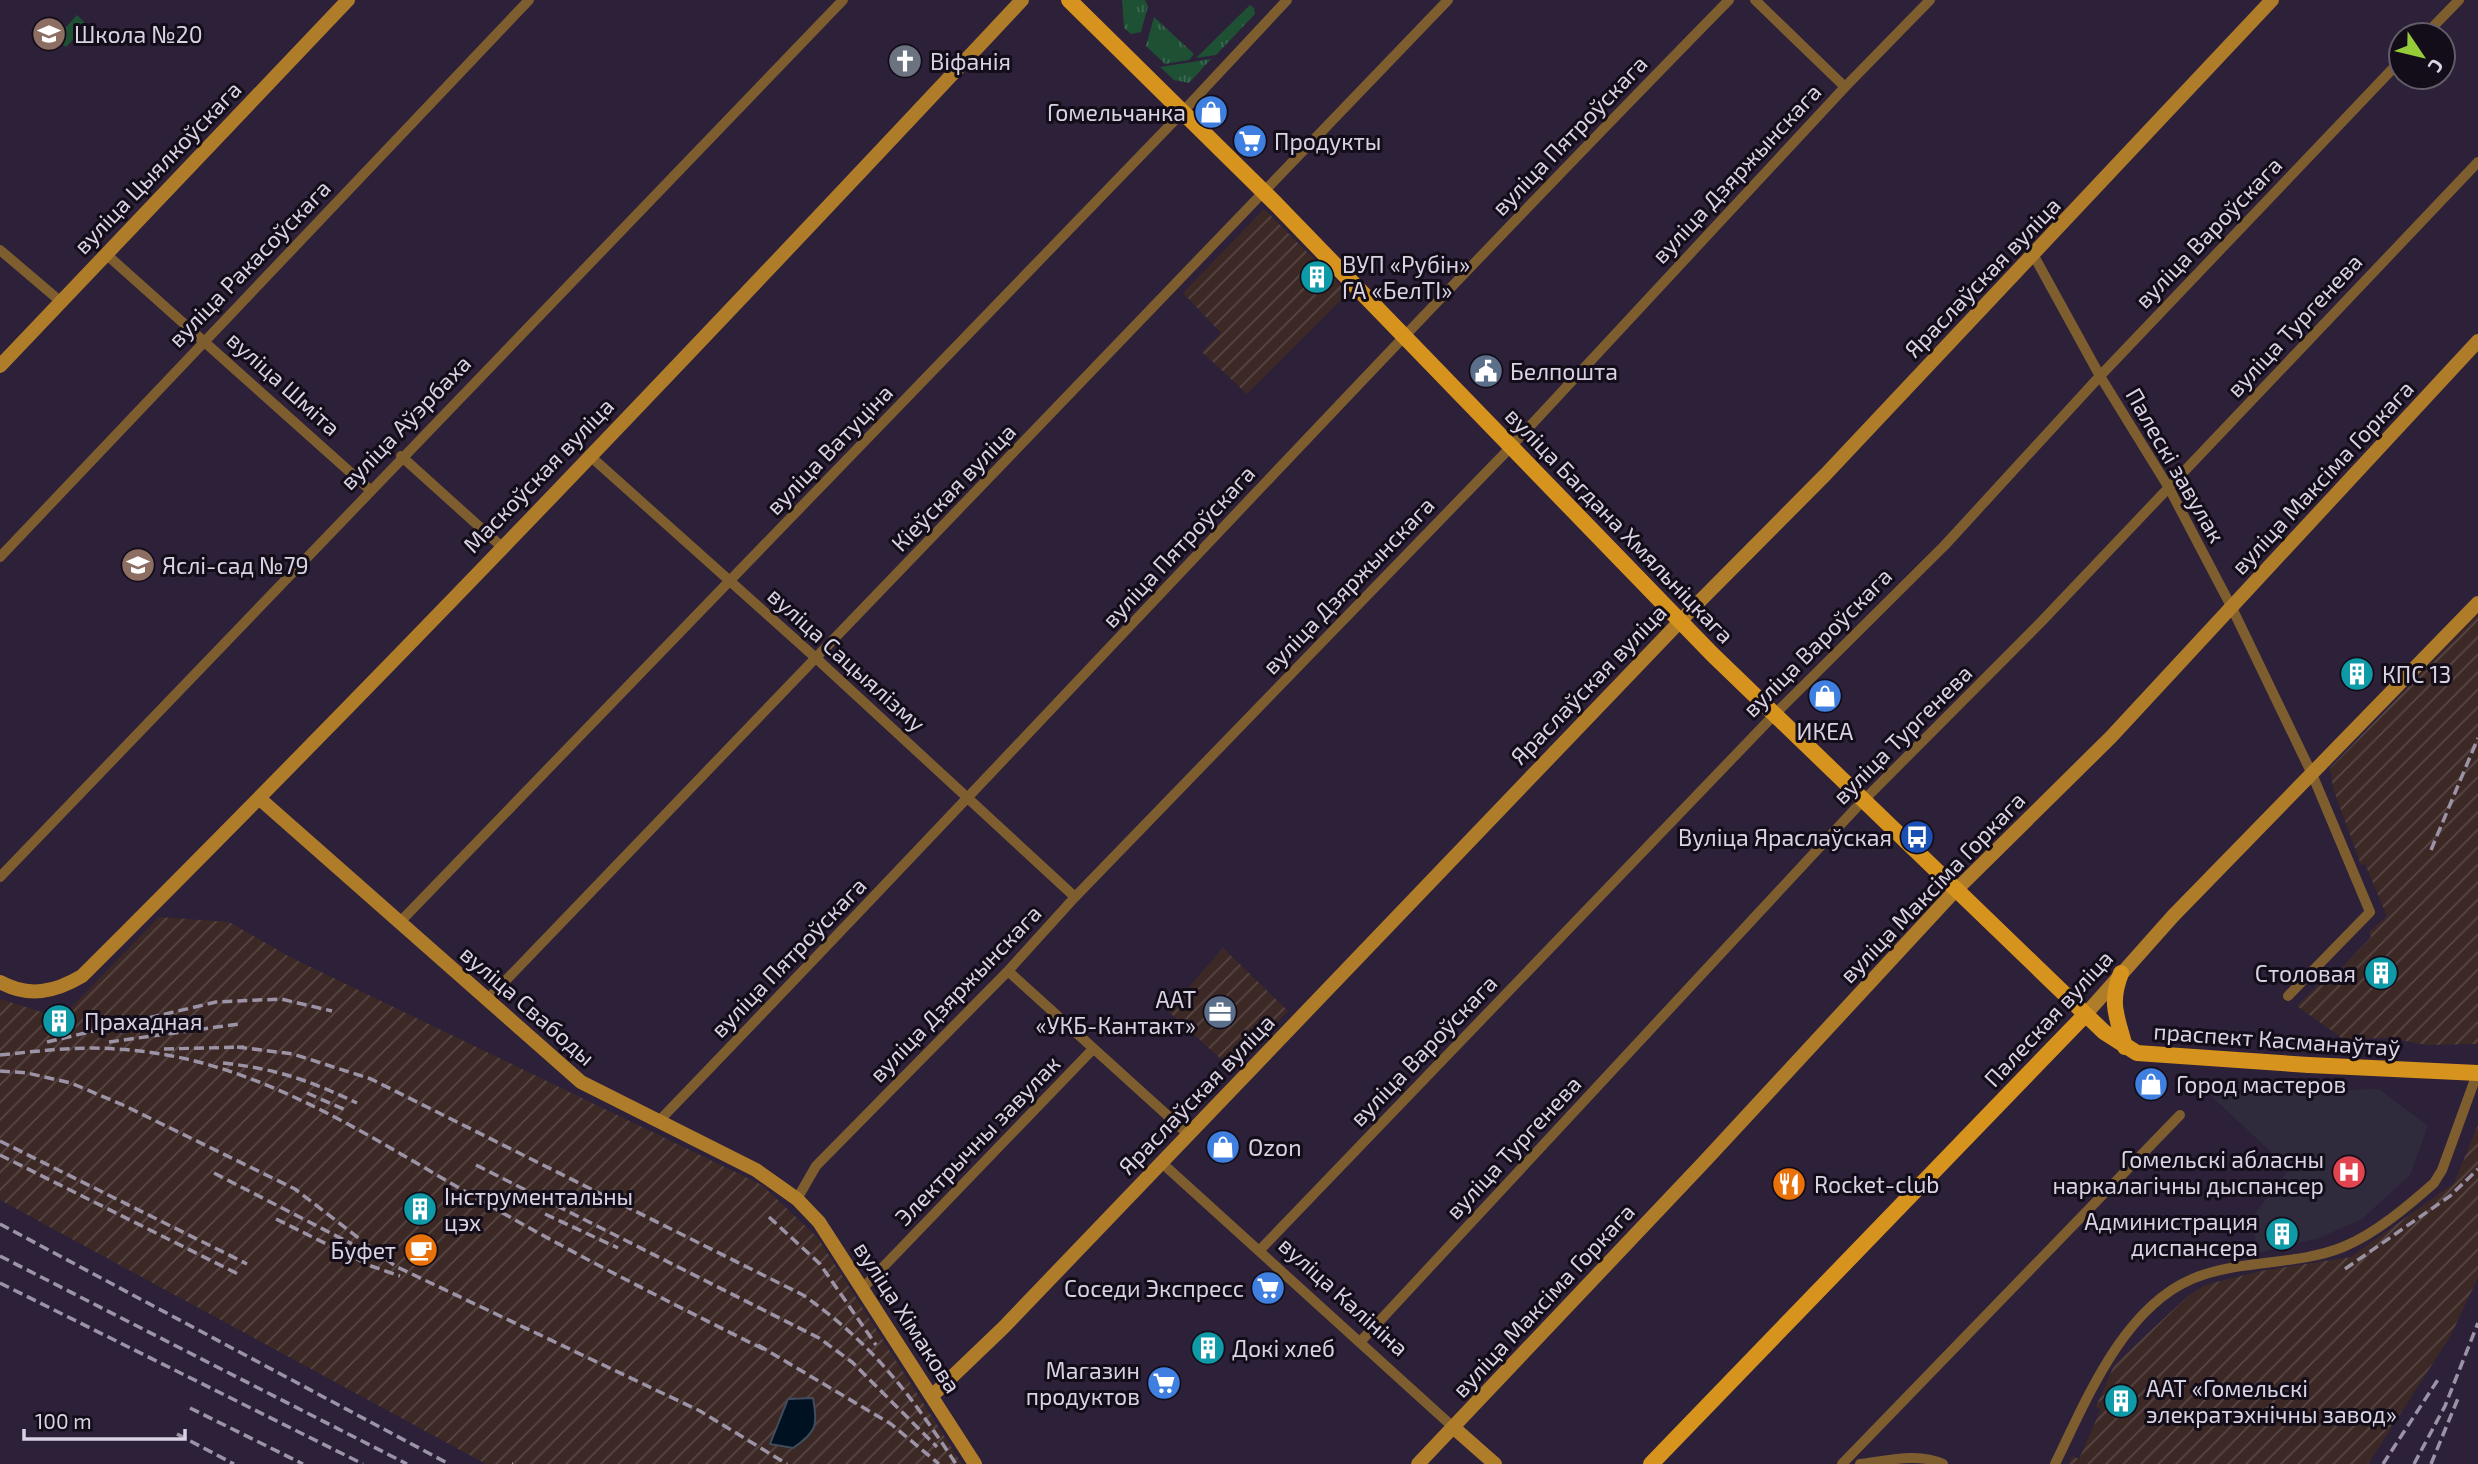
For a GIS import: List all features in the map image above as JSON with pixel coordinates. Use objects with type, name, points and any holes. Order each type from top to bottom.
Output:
[{"type":"main road","name":"вуліца Багдана Хмяльніцкага","points":[[1069,0],[1184,110],[1774,714],[2085,1015]]},
{"type":"main road","points":[[2122,973],[2113,992],[2113,1010],[2125,1046]]},
{"type":"main road","name":"праспект Касманаўтаў","points":[[2085,1015],[2137,1053],[2309,1065],[2478,1072]]},
{"type":"main road","name":"Палеская вуліца","points":[[1656,1462],[2085,1015]]},
{"type":"street","name":"вуліца Цыялкоўскага","points":[[0,366],[348,0]]},
{"type":"street","name":"вуліца Ракасоўскага","points":[[0,557],[204,339],[529,0]]},
{"type":"street","name":"вуліца Аўэрбаха","points":[[0,877],[369,489],[843,0]]},
{"type":"street","name":"Маскоўская вуліца","points":[[0,982],[29,993],[62,988],[82,976],[260,799],[745,295],[1022,0]]},
{"type":"street","name":"вуліца Ватуціна","points":[[399,923],[730,582],[1287,0]]},
{"type":"street","name":"Кіеўская вуліца","points":[[486,1001],[1448,0]]},
{"type":"street","name":"вуліца Пятроўскага","points":[[658,1122],[968,800],[1405,335],[1729,0]]},
{"type":"street","points":[[1755,0],[1845,87]]},
{"type":"street","name":"вуліца Дзяржынскага","points":[[797,1199],[816,1166],[1008,971],[1075,897],[1512,445],[1845,87],[1930,0]]},
{"type":"street","name":"Яраслаўская вуліца","points":[[933,1395],[1004,1328],[1681,621],[2035,256],[2272,0]]},
{"type":"street","points":[[2439,21],[2459,0]]},
{"type":"street","name":"вуліца Вароўскага","points":[[1259,1251],[1774,714],[1945,545],[2387,75]]},
{"type":"street","name":"вуліца Тургенева","points":[[1361,1341],[1865,801],[2169,488],[2478,162]]},
{"type":"street","points":[[0,250],[60,302]]},
{"type":"street","name":"вуліца Шміта","points":[[106,254],[369,489]]},
{"type":"street","name":"Палескі завулак","points":[[2035,256],[2101,376],[2169,488],[2232,608],[2312,774],[2371,912],[2288,996]]},
{"type":"street","name":"вуліца Максіма Горкага","points":[[1418,1464],[1958,890],[2111,737],[2478,341]]},
{"type":"street","name":"вуліца Сацыялізму","points":[[589,455],[817,659],[1075,897]]},
{"type":"street","points":[[401,456],[502,547]]},
{"type":"street","name":"Палеская вуліца","points":[[2085,1015],[2122,973],[2478,603]]},
{"type":"street","name":"вуліца Свабоды","points":[[260,799],[581,1082],[756,1170],[797,1199]]},
{"type":"street","points":[[1008,971],[1188,1134]]},
{"type":"street","name":"Электрычны завулак","points":[[861,1290],[1093,1049]]},
{"type":"street","points":[[2055,1464],[2096,1377],[2133,1326],[2158,1303],[2190,1280],[2214,1272],[2343,1247],[2434,1183],[2442,1170],[2478,1072]]},
{"type":"street","points":[[1842,1464],[2179,1115]]},
{"type":"street","name":"вуліца Калініна","points":[[1162,1163],[1495,1464]]},
{"type":"street","name":"вуліца Хімакова","points":[[797,1199],[818,1222],[933,1395],[975,1464]]},
{"type":"street","points":[[1860,1464],[1907,1458],[1931,1459],[1943,1464]]},
{"type":"shaded area","points":[[1264,209],[1348,293],[1247,394],[1202,352],[1221,333],[1183,293]]},
{"type":"shaded area","points":[[2478,614],[2478,1044],[2426,1045],[2390,1038],[2343,1039],[2297,1006],[2333,970],[2337,973],[2371,937],[2369,932],[2387,916],[2365,864],[2361,865],[2333,788],[2330,768]]},
{"type":"shaded area","points":[[159,917],[229,922],[290,957],[762,1185],[818,1238],[962,1464],[486,1464],[0,1200],[0,999],[61,1018]]},
{"type":"shaded area","points":[[1223,948],[1288,1011],[1233,1070],[1168,1011]]},
{"type":"shaded area","name":"Гомельскі абласны наркалагічны дыспансер","points":[[2379,1089],[2428,1126],[2410,1175],[2362,1219],[2319,1238],[2258,1253],[2251,1219],[2289,1169],[2209,1094]]},
{"type":"shaded area","points":[[2478,1125],[2478,1277],[2451,1335],[2368,1464],[2069,1464],[2072,1456],[2079,1459],[2101,1409],[2096,1407],[2114,1365],[2188,1296],[2205,1285],[2261,1271],[2351,1257],[2454,1183]]},
{"type":"green space","points":[[1122,0],[1145,0],[1148,6],[1141,32],[1131,34],[1124,28]]},
{"type":"green space","points":[[1250,5],[1255,14],[1216,55],[1196,58]]},
{"type":"green space","points":[[77,15],[87,25],[66,47],[56,38]]},
{"type":"green space","points":[[1154,17],[1194,54],[1189,60],[1165,64],[1146,46]]},
{"type":"green space","points":[[1211,59],[1189,83],[1174,80],[1160,67]]},
{"type":"water","points":[[813,1398],[815,1421],[807,1437],[793,1448],[770,1444],[788,1399]]},
{"type":"railway","points":[[2431,850],[2478,738]]},
{"type":"railway","points":[[47,1042],[216,1002],[281,999],[332,1011]]},
{"type":"railway","points":[[109,1042],[239,1024]]},
{"type":"railway","points":[[237,1047],[293,1054],[371,1079],[803,1295],[828,1313],[870,1352],[923,1415],[956,1464]]},
{"type":"railway","points":[[164,1049],[244,1047]]},
{"type":"railway","points":[[0,1055],[72,1049],[116,1049],[168,1055],[218,1068],[266,1085],[314,1106],[561,1245],[767,1351]]},
{"type":"railway","points":[[223,1063],[292,1077],[357,1103]]},
{"type":"railway","points":[[0,1071],[27,1073],[71,1083],[123,1105],[295,1189],[395,1266],[700,1411],[787,1464]]},
{"type":"railway","points":[[307,1093],[348,1111]]},
{"type":"railway","points":[[0,1141],[247,1264]]},
{"type":"railway","points":[[0,1155],[240,1275]]},
{"type":"railway","points":[[476,1165],[819,1338],[852,1362],[937,1447]]},
{"type":"railway","points":[[2345,1269],[2450,1196],[2478,1169]]},
{"type":"railway","points":[[214,1173],[352,1244]]},
{"type":"railway","points":[[545,1214],[618,1248]]},
{"type":"railway","points":[[769,1217],[820,1264],[876,1345]]},
{"type":"railway","points":[[276,1219],[371,1266],[400,1276]]},
{"type":"railway","points":[[0,1224],[449,1464]]},
{"type":"railway","points":[[0,1256],[407,1464]]},
{"type":"railway","points":[[0,1283],[363,1464]]},
{"type":"railway","points":[[2414,1464],[2445,1406],[2478,1323]]},
{"type":"railway","points":[[758,1345],[891,1424],[939,1464]]},
{"type":"railway","points":[[2383,1464],[2439,1378]]},
{"type":"railway","points":[[2431,1464],[2459,1396]]},
{"type":"railway","points":[[190,1408],[303,1464]]},
{"type":"railway","points":[[177,1434],[234,1464]]},
{"type":"place","name":"Школа №20","points":[[49,34]]},
{"type":"place","name":"Віфанія","points":[[905,61]]},
{"type":"place","name":"Гомельчанка","points":[[1211,112]]},
{"type":"place","name":"Продукты","points":[[1250,141]]},
{"type":"place","name":"ВУП «Рубін» ГА «БелТІ»","points":[[1317,277]]},
{"type":"place","name":"Белпошта","points":[[1486,371]]},
{"type":"place","name":"Яслі-сад №79","points":[[138,565]]},
{"type":"place","name":"КПС 13","points":[[2357,674]]},
{"type":"place","name":"ИКЕА","points":[[1825,696]]},
{"type":"place","name":"Вуліца Яраслаўская","points":[[1917,837]]},
{"type":"place","name":"Столовая","points":[[2381,973]]},
{"type":"place","name":"ААТ «УКБ-Кантакт»","points":[[1220,1012]]},
{"type":"place","name":"Прахадная","points":[[59,1021]]},
{"type":"place","name":"Город мастеров","points":[[2151,1084]]},
{"type":"place","name":"Ozon","points":[[1223,1147]]},
{"type":"place","name":"Гомельскі абласны наркалагічны дыспансер","points":[[2349,1172]]},
{"type":"place","name":"Rocket-club","points":[[1789,1184]]},
{"type":"place","name":"Інструментальны цэх","points":[[420,1209]]},
{"type":"place","name":"Администрация диспансера","points":[[2282,1234]]},
{"type":"place","name":"Буфет","points":[[421,1250]]},
{"type":"place","name":"Соседи Экспресс","points":[[1268,1288]]},
{"type":"place","name":"Докі хлеб","points":[[1208,1348]]},
{"type":"place","name":"Магазин продуктов","points":[[1164,1383]]},
{"type":"place","name":"ААТ «Гомельскі элекратэхнічны завод»","points":[[2121,1401]]}]
